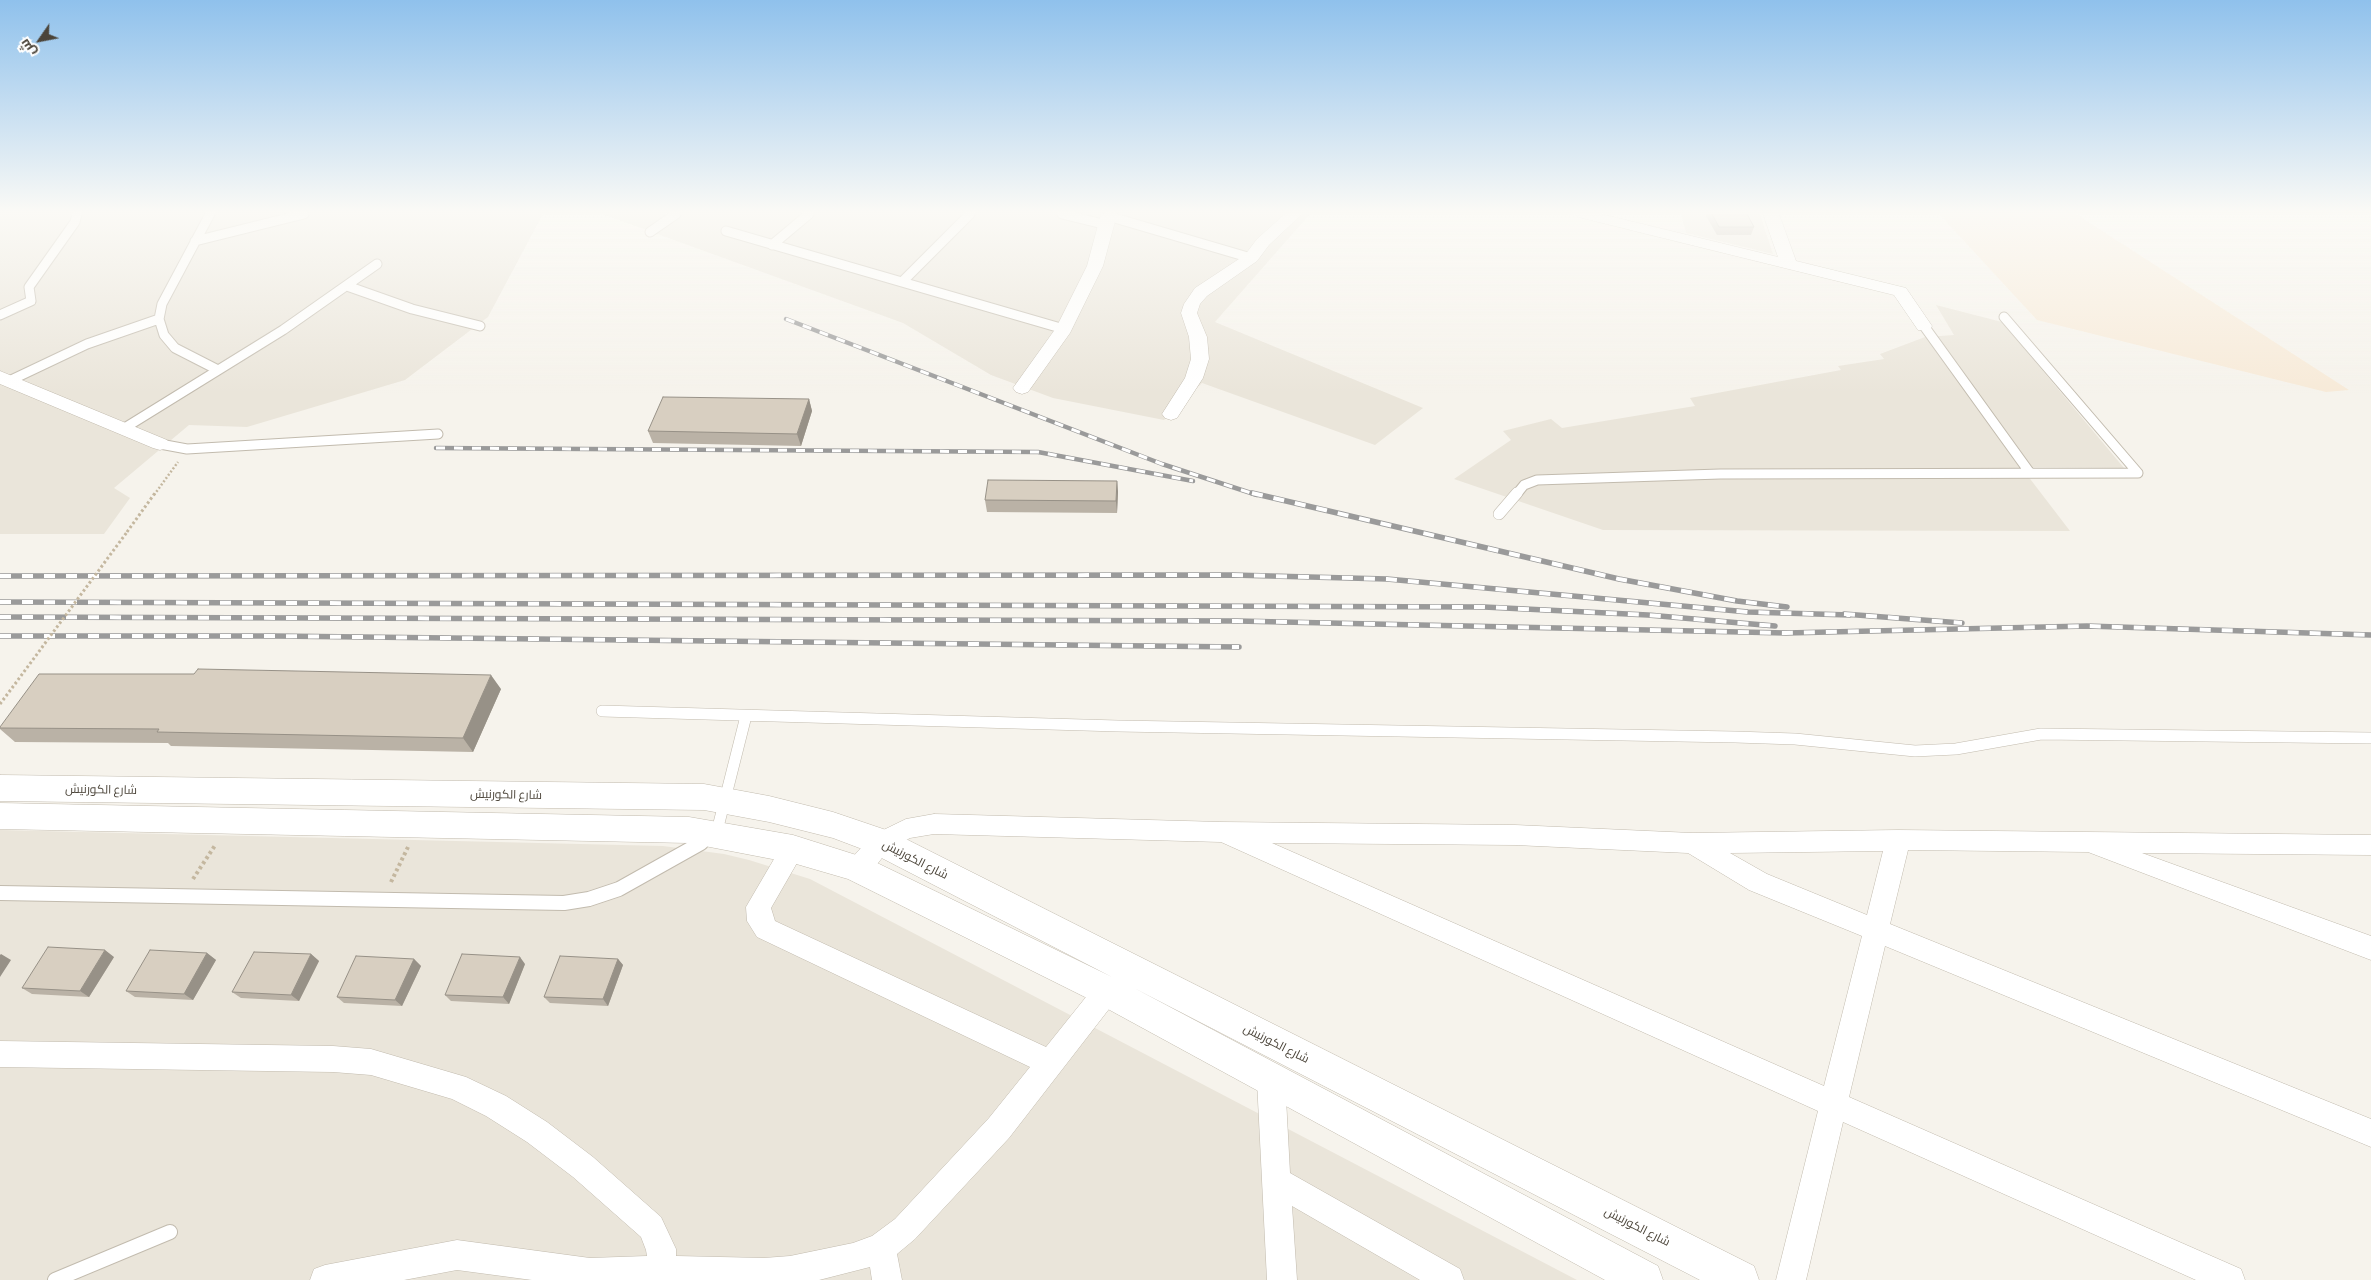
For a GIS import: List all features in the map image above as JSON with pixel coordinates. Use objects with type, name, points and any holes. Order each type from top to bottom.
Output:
[{"type":"street","points":[[1022,388],[1064,328],[1091,274]]},
{"type":"street","points":[[1171,414],[1194,378],[1200,359],[1198,337],[1189,313],[1192,304],[1201,292],[1226,274]]},
{"type":"street","points":[[1829,274],[1900,291],[1924,326]]},
{"type":"street","points":[[5,379],[160,444]]},
{"type":"street","name":"شارع الكورنيش","points":[[0,788],[704,797],[769,809],[833,825],[881,842],[1740,1280]]},
{"type":"street","points":[[0,816],[689,830],[794,849],[858,869],[1107,991],[1644,1280]]},
{"type":"street","points":[[858,869],[881,842],[906,829],[934,824],[1221,832],[1515,836],[1692,843],[1898,840],[2371,845]]},
{"type":"street","points":[[1221,832],[2230,1280]]},
{"type":"street","points":[[1791,1280],[1898,840]]},
{"type":"street","points":[[2082,842],[2371,948]]},
{"type":"street","points":[[1692,843],[1758,882],[2371,1133]]},
{"type":"street","points":[[794,849],[758,907],[760,921],[766,928],[1051,1063]]},
{"type":"street","points":[[325,1280],[457,1256],[589,1277],[662,1271],[737,1276],[790,1271],[853,1258],[882,1248],[905,1229],[979,1149],[1051,1063],[1107,991]]},
{"type":"street","points":[[0,1054],[333,1059],[371,1062],[456,1087],[496,1106],[537,1132],[583,1167],[651,1227],[660,1249],[662,1271]]},
{"type":"street","points":[[1271,1080],[1282,1280]]},
{"type":"street","points":[[1277,1181],[1449,1280]]},
{"type":"street","points":[[882,1248],[887,1280]]},
{"type":"lane","points":[[0,315],[31,301],[29,287],[38,274]]},
{"type":"lane","points":[[178,274],[162,304],[160,319],[164,336],[175,348],[218,370]]},
{"type":"lane","points":[[123,429],[283,330],[364,274]]},
{"type":"lane","points":[[876,274],[1064,328]]},
{"type":"lane","points":[[902,281],[909,274]]},
{"type":"lane","points":[[347,286],[412,309],[480,326]]},
{"type":"lane","points":[[1499,514],[1524,485],[1537,480],[1720,474],[2138,473],[2004,317]]},
{"type":"lane","points":[[5,379],[87,344],[160,319]]},
{"type":"lane","points":[[1924,326],[2030,473]]},
{"type":"lane","points":[[160,444],[187,449],[438,434]]},
{"type":"lane","points":[[602,711],[1128,726],[1735,737],[1794,739],[1923,752],[1956,749],[2041,734],[2371,738]]},
{"type":"lane","points":[[0,893],[564,903],[589,899],[619,889],[649,874],[716,835],[746,716]]},
{"type":"lane","points":[[55,1280],[170,1232]]},
{"type":"path","points":[[0,704],[168,477]]},
{"type":"path","points":[[182,896],[231,820]]},
{"type":"path","points":[[382,900],[419,824]]},
{"type":"shaded area","points":[[0,274],[511,274],[488,317],[405,380],[247,427],[189,425],[114,488],[130,498],[104,534],[0,534]]},
{"type":"shaded area","points":[[767,274],[1257,274],[1215,322],[1423,408],[1375,445],[1202,383],[1164,420],[1053,398],[991,375],[903,323]]},
{"type":"shaded area","points":[[1994,274],[2169,274],[2349,390],[2326,392],[2037,320]]},
{"type":"shaded area","points":[[1936,305],[2002,322],[2124,468],[2021,467],[2070,531],[1603,530],[1454,479],[1511,440],[1503,431],[1551,419],[1562,428],[1695,406],[1690,398],[1841,370],[1838,366],[1884,359],[1880,354],[1925,337],[1954,335]]},
{"type":"shaded area","points":[[0,830],[663,846],[724,854],[749,860],[810,879],[1577,1280],[0,1280]]},
{"type":"building","points":[[663,397],[809,399],[797,434],[648,431]]},
{"type":"building","points":[[988,480],[1117,481],[1116,501],[985,500]]},
{"type":"building","points":[[198,669],[491,675],[463,738],[157,732],[159,729],[0,728],[39,674],[194,674]]},
{"type":"building","points":[[48,947],[105,950],[80,991],[22,988]]},
{"type":"building","points":[[150,950],[207,953],[184,994],[126,991]]},
{"type":"building","points":[[254,952],[311,954],[291,995],[232,992]]},
{"type":"building","points":[[462,954],[520,957],[503,997],[445,995]]},
{"type":"building","points":[[356,956],[414,959],[395,1000],[337,997]]},
{"type":"building","points":[[560,956],[618,959],[603,999],[544,997]]},
{"type":"railway","points":[[786,319],[1162,464],[1257,495]]},
{"type":"railway","points":[[436,448],[1038,452],[1193,481]]},
{"type":"railway","points":[[1252,493],[1619,579],[1737,601],[1787,607]]},
{"type":"railway","points":[[0,576],[1232,575],[1387,579],[1748,612],[1850,615]]},
{"type":"railway","points":[[0,602],[1484,607],[1648,615],[1775,626]]},
{"type":"railway","points":[[1844,614],[1962,623]]},
{"type":"railway","points":[[0,617],[1237,621],[1786,633],[2087,626],[2371,635]]},
{"type":"railway","points":[[0,636],[274,636],[1239,647]]}]
